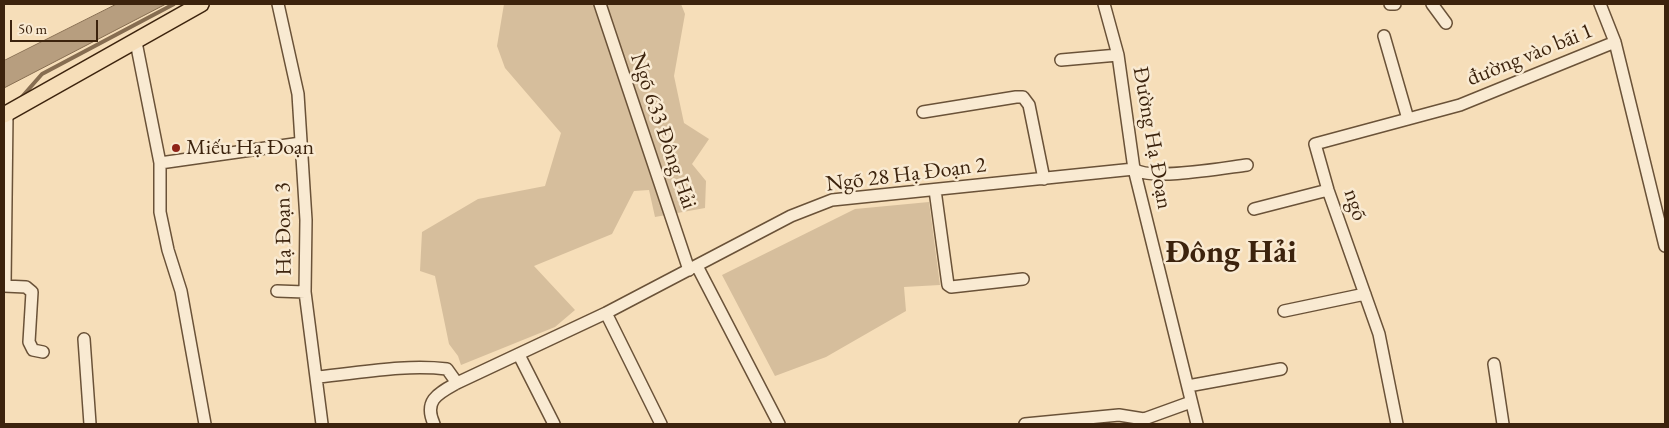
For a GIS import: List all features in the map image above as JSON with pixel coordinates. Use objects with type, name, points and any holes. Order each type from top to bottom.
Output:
[{"type":"main road","points":[[5,115],[201,4]]},
{"type":"street","name":"Hạ Đoạn 3","points":[[278,4],[298,94],[306,220],[305,292],[322,424]]},
{"type":"street","name":"Ngõ 633 Đông Hải","points":[[600,4],[693,268],[779,424]]},
{"type":"street","name":"Đường Hạ Đoạn","points":[[1104,4],[1118,55],[1134,169],[1197,424]]},
{"type":"street","points":[[1390,4],[1395,4]]},
{"type":"street","points":[[1432,4],[1446,23]]},
{"type":"street","points":[[1600,4],[1615,42],[1665,246]]},
{"type":"street","points":[[1384,36],[1408,119]]},
{"type":"street","points":[[136,42],[160,164],[160,212],[168,250],[183,301],[205,424]]},
{"type":"street","name":"đường vào bãi 1","points":[[1460,105],[1615,42]]},
{"type":"street","points":[[1060,60],[1118,55]]},
{"type":"street","points":[[923,112],[1016,96],[1023,98],[1029,105],[1044,179]]},
{"type":"street","name":"ngõ","points":[[1397,424],[1379,334],[1328,190],[1315,144],[1460,105]]},
{"type":"street","points":[[5,115],[4,286],[26,287],[32,292],[28,342],[33,350],[43,352]]},
{"type":"street","points":[[160,164],[301,143]]},
{"type":"street","points":[[1134,169],[1139,173],[1156,175],[1247,165]]},
{"type":"street","name":"Ngõ 28 Hạ Đoạn 2","points":[[434,424],[431,405],[435,396],[457,383],[606,313],[791,216],[832,200],[1134,169]]},
{"type":"street","points":[[936,190],[948,285],[951,287],[1023,278]]},
{"type":"street","points":[[1254,209],[1328,190]]},
{"type":"street","points":[[277,291],[305,292]]},
{"type":"street","points":[[1284,311],[1365,294]]},
{"type":"street","points":[[606,313],[661,424]]},
{"type":"street","points":[[84,339],[90,424]]},
{"type":"street","points":[[519,355],[554,424]]},
{"type":"street","points":[[1494,364],[1503,424]]},
{"type":"street","points":[[317,377],[395,369],[440,368],[447,369],[457,383]]},
{"type":"street","points":[[1188,386],[1280,369]]},
{"type":"street","points":[[1025,424],[1119,415],[1144,419],[1191,402]]},
{"type":"shaded area","points":[[117,4],[166,4],[4,88],[4,61]]},
{"type":"shaded area","points":[[504,4],[681,4],[685,14],[674,76],[684,123],[709,139],[692,164],[706,181],[705,208],[655,217],[649,190],[634,191],[612,234],[534,266],[575,310],[555,327],[461,365],[458,356],[449,344],[435,276],[420,271],[422,232],[478,199],[545,186],[561,133],[505,68],[497,46]]},
{"type":"shaded area","points":[[929,202],[940,285],[904,287],[906,311],[826,357],[775,376],[722,275],[855,209]]},
{"type":"waterway","points":[[20,99],[42,74],[174,4]]},
{"type":"place","name":"Miếu Hạ Đoạn","points":[[176,148]]},
{"type":"district","name":"Đông Hải","points":[[1231,253]]}]
